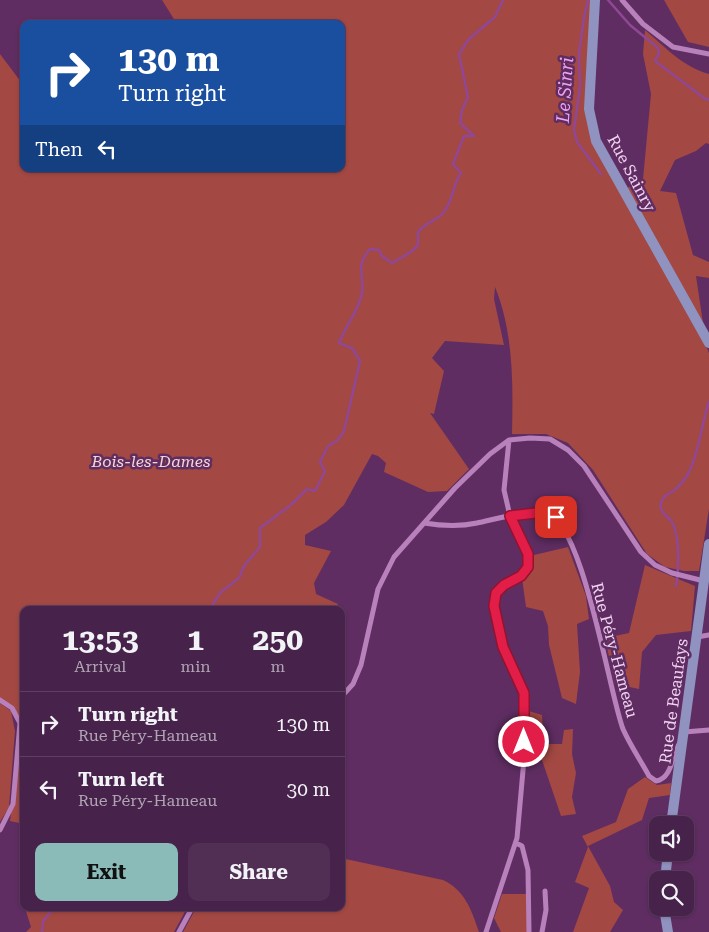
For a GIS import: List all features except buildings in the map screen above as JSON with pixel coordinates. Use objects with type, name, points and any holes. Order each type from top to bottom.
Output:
[{"type":"street","name":"Rue Sainry","points":[[595,0],[589,109],[596,141],[709,343]]},
{"type":"street","points":[[622,0],[643,24],[673,47],[709,54]]},
{"type":"street","points":[[345,693],[353,684],[362,665],[375,601],[383,578],[394,557],[455,488],[490,454],[509,440],[550,439],[568,450],[584,466],[641,552],[655,565],[672,573],[704,582],[709,544]]},
{"type":"street","points":[[486,932],[516,843],[524,759],[524,693],[503,647],[494,606],[496,593],[504,585],[521,576],[528,567],[528,554],[510,516],[504,490],[509,440]]},
{"type":"street","name":"Rue Péry-Hameau","points":[[424,523],[445,526],[475,524],[510,516],[544,512],[556,517],[570,542],[590,597],[623,729],[649,776],[656,781],[661,780],[667,775],[676,748],[683,735]]},
{"type":"street","name":"Rue de Beaufays","points":[[672,816],[704,582]]},
{"type":"street","points":[[697,637],[709,635]]},
{"type":"street","points":[[0,700],[12,708],[20,723],[13,804],[0,830]]},
{"type":"street","points":[[683,735],[709,730]]},
{"type":"street","points":[[516,843],[522,846],[527,863],[529,932]]},
{"type":"street","points":[[542,932],[546,910],[545,891]]},
{"type":"street","points":[[179,932],[190,911]]},
{"type":"street","points":[[665,916],[668,932]]},
{"type":"green space","name":"Bois-les-Dames","points":[[162,0],[595,0],[589,109],[596,141],[695,319],[709,353],[709,509],[699,571],[684,571],[665,567],[647,554],[593,470],[568,443],[546,434],[512,434],[512,378],[509,341],[506,323],[495,287],[494,299],[504,345],[445,341],[432,358],[444,371],[434,414],[430,413],[469,469],[447,491],[428,492],[384,472],[386,463],[378,456],[372,454],[344,505],[326,522],[305,535],[305,545],[331,551],[314,583],[316,594],[338,604],[337,606],[20,606],[20,717],[0,698],[0,54],[20,81],[20,172],[345,172],[345,20],[174,20]]},
{"type":"green space","points":[[664,0],[709,0],[709,47],[688,42]]},
{"type":"green space","points":[[645,30],[667,50],[691,67],[709,74],[709,144],[706,143],[696,151],[675,160],[660,191],[676,193],[693,255],[709,262],[709,278],[696,276],[703,323],[627,188],[643,179],[651,94],[643,54]]},
{"type":"green space","points":[[568,547],[586,596],[589,619],[577,624],[580,672],[576,704],[562,698],[549,645],[548,626],[543,611],[526,607],[522,578],[534,562],[534,555]]},
{"type":"green space","points":[[645,565],[695,586],[691,631],[656,635],[642,652],[639,689],[615,684],[605,638],[629,633]]},
{"type":"green space","points":[[0,703],[11,711],[15,731],[9,807],[0,822]]},
{"type":"green space","points":[[529,711],[542,715],[544,744],[562,744],[564,730],[573,729],[572,754],[576,773],[572,797],[576,814],[561,816],[542,760],[526,763]]},
{"type":"green space","points":[[20,736],[20,823],[10,821]]},
{"type":"green space","points":[[645,777],[657,785],[671,783],[670,795],[649,798],[642,820],[588,846],[610,886],[614,902],[623,910],[610,932],[573,932],[589,888],[575,882],[588,847],[582,836],[616,822],[628,789]]},
{"type":"green space","points":[[345,859],[443,880],[451,884],[467,902],[479,932],[183,932],[194,911],[345,911]]},
{"type":"green space","points":[[502,894],[526,894],[528,932],[501,932],[494,918]]},
{"type":"green space","points":[[26,911],[185,911],[174,932],[26,932],[31,927]]},
{"type":"waterway","points":[[212,606],[221,592],[239,578],[244,566],[260,547],[260,528],[292,504],[307,489],[315,491],[325,471],[320,462],[328,446],[338,440],[344,431],[360,361],[352,348],[339,343],[355,312],[362,293],[362,261],[370,249],[379,250],[382,256],[392,263],[411,252],[418,245],[418,232],[440,216],[447,208],[461,173],[453,164],[464,136],[474,136],[460,123],[462,110],[468,97],[459,54],[469,39],[495,17],[503,0]]},
{"type":"waterway","name":"Le Sinri","points":[[588,0],[579,54],[580,87],[574,130],[577,142],[601,174]]},
{"type":"waterway","points":[[608,0],[630,25],[658,48],[659,53],[655,61],[709,100]]},
{"type":"waterway","points":[[676,586],[678,544],[675,528],[662,512],[661,503],[666,496],[679,486],[693,464],[709,402]]},
{"type":"waterway","points":[[42,932],[43,921],[51,911]]},
{"type":"route","points":[[524,742],[524,693],[503,647],[494,606],[496,593],[504,585],[521,576],[528,567],[528,554],[510,516],[544,512],[556,517]]}]
